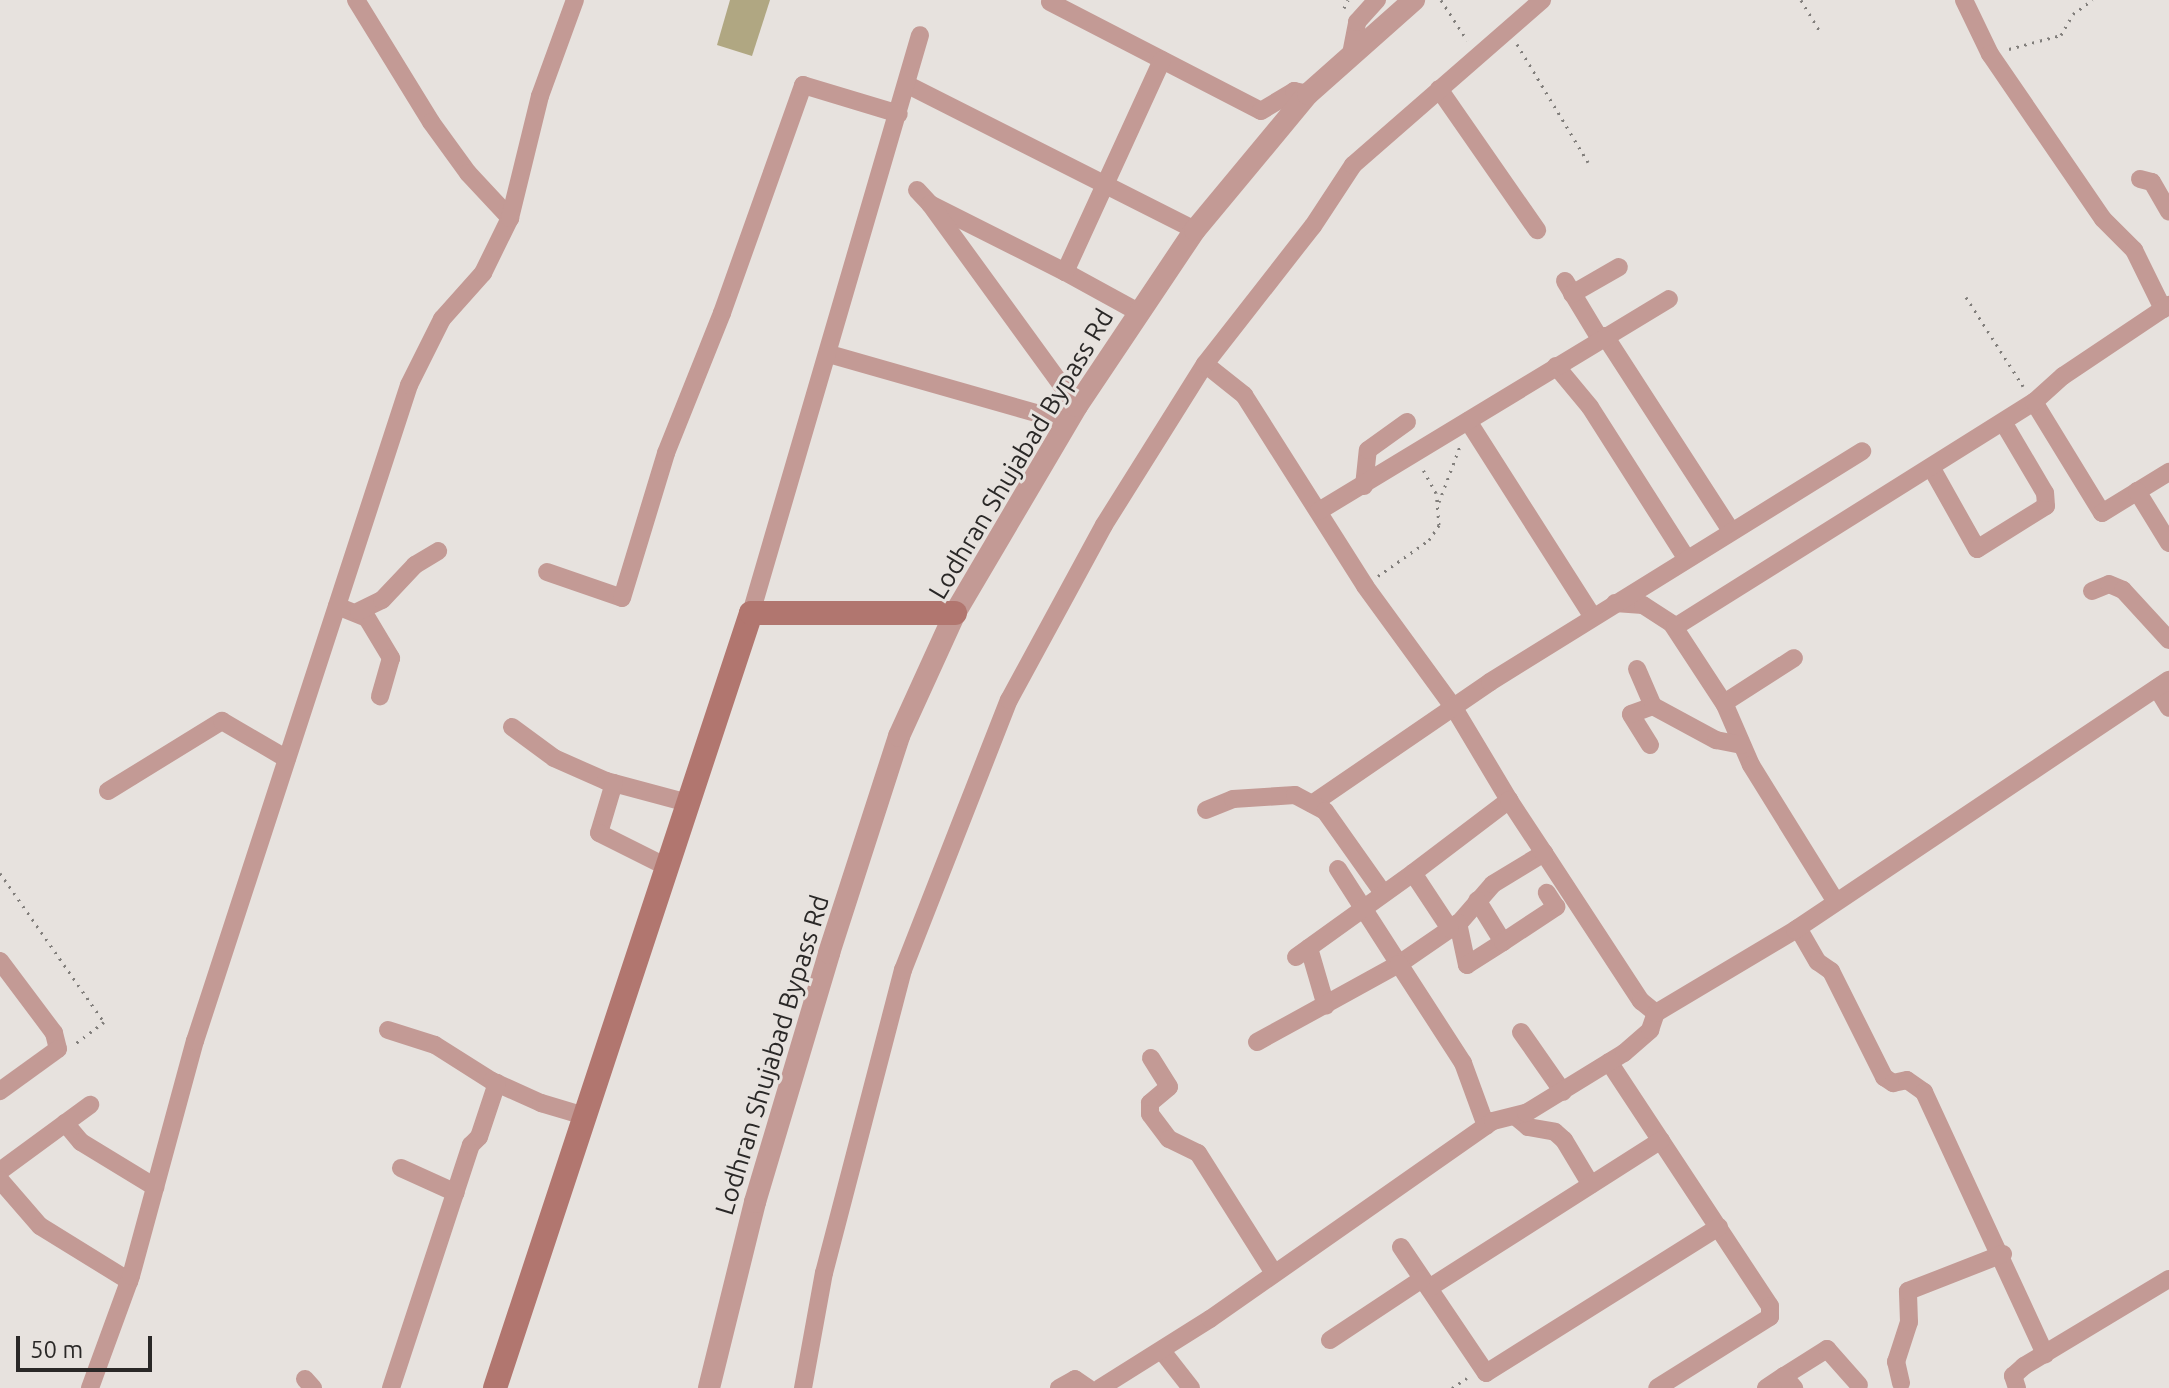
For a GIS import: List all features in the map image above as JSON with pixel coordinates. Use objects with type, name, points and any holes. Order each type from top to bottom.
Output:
[{"type":"main road","points":[[495,1388],[751,613],[955,613]]},
{"type":"street","points":[[356,0],[431,122],[468,173],[510,218]]},
{"type":"street","points":[[90,1388],[129,1281],[195,1041],[409,385],[442,319],[483,273],[510,218],[536,109],[575,0]]},
{"type":"street","points":[[1351,54],[1357,22],[1377,0]]},
{"type":"street","points":[[803,1388],[824,1273],[903,970],[947,869],[984,759],[1009,700],[1104,525],[1205,364],[1313,226],[1353,165],[1542,0]]},
{"type":"street","points":[[1675,627],[2034,402],[2037,394],[2166,307],[2134,250],[2103,219],[1990,54],[1964,0]]},
{"type":"street","name":"Lodhran Shujabad Bypass Rd","points":[[709,1388],[755,1202],[829,953],[899,736],[955,613],[1072,414],[1195,230],[1308,94],[1411,1]]},
{"type":"street","points":[[1050,2],[1261,111],[1294,91],[1308,94]]},
{"type":"street","points":[[751,613],[908,85],[920,35]]},
{"type":"street","points":[[1065,272],[1162,60]]},
{"type":"street","points":[[547,572],[622,598],[666,453],[722,313],[803,85],[899,114]]},
{"type":"street","points":[[908,85],[1104,181],[1195,230]]},
{"type":"street","points":[[1439,89],[1537,230]]},
{"type":"street","points":[[2140,179],[2152,182],[2169,212]]},
{"type":"street","points":[[1072,414],[924,197],[1140,313]]},
{"type":"street","points":[[1619,267],[1569,288],[1731,531]]},
{"type":"street","points":[[1319,511],[1669,299]]},
{"type":"street","points":[[829,354],[1072,414]]},
{"type":"street","points":[[1205,364],[1244,395],[1365,586],[1454,708],[1509,800],[1641,1001],[1656,1013]]},
{"type":"street","points":[[1556,366],[1590,407],[1687,559]]},
{"type":"street","points":[[2034,402],[2102,513],[2169,472]]},
{"type":"street","points":[[1468,421],[1593,617]]},
{"type":"street","points":[[1364,486],[1368,450],[1407,422]]},
{"type":"street","points":[[1931,467],[1977,549],[2046,506],[2045,493],[2003,422]]},
{"type":"street","points":[[1312,804],[1593,617],[1862,451]]},
{"type":"street","points":[[2137,491],[2169,543]]},
{"type":"street","points":[[337,606],[359,611],[382,600],[415,565],[438,551]]},
{"type":"street","points":[[2092,591],[2109,584],[2123,590],[2169,640]]},
{"type":"street","points":[[1615,603],[1659,611],[1675,627],[1724,703],[1742,745],[1836,902]]},
{"type":"street","points":[[359,611],[391,658],[380,696]]},
{"type":"street","points":[[1724,703],[1794,658]]},
{"type":"street","points":[[1637,669],[1653,706],[1716,740],[1742,745]]},
{"type":"street","points":[[1100,1388],[1162,1351],[1486,1126],[1515,1116],[1563,1092],[1609,1062],[1650,1030],[1656,1013],[1798,928],[2163,684],[2169,708]]},
{"type":"street","points":[[1650,745],[1631,714],[1653,706]]},
{"type":"street","points":[[108,791],[222,721],[287,759]]},
{"type":"street","points":[[512,727],[554,758],[614,783],[688,803]]},
{"type":"street","points":[[614,783],[599,833],[667,867]]},
{"type":"street","points":[[1206,810],[1233,799],[1295,795],[1325,811],[1383,893]]},
{"type":"street","points":[[1326,1006],[1302,953],[1509,800]]},
{"type":"street","points":[[1257,1042],[1317,1006],[1326,1006],[1399,964],[1454,926],[1493,884],[1544,853]]},
{"type":"street","points":[[1338,869],[1463,1063],[1486,1126]]},
{"type":"street","points":[[1413,873],[1454,926],[1467,965],[1556,907],[1547,893]]},
{"type":"street","points":[[1477,900],[1503,942]]},
{"type":"street","points":[[1798,928],[1818,962],[1831,971],[1884,1077],[1893,1083],[1907,1080],[1924,1092],[2003,1254],[2045,1354]]},
{"type":"street","points":[[0,961],[54,1033],[58,1049],[0,1091]]},
{"type":"street","points":[[388,1030],[435,1045],[497,1083],[585,1116]]},
{"type":"street","points":[[1521,1032],[1563,1092]]},
{"type":"street","points":[[1151,1058],[1169,1087],[1150,1103],[1150,1114],[1169,1139],[1198,1153],[1274,1273]]},
{"type":"street","points":[[1609,1062],[1770,1306],[1770,1317],[1679,1382],[1657,1388]]},
{"type":"street","points":[[391,1388],[456,1193],[497,1083]]},
{"type":"street","points":[[0,1171],[90,1105]]},
{"type":"street","points":[[1515,1116],[1528,1127],[1555,1132],[1564,1140],[1591,1185]]},
{"type":"street","points":[[65,1123],[81,1142],[155,1187]]},
{"type":"street","points":[[1330,1340],[1661,1140]]},
{"type":"street","points":[[401,1168],[456,1193]]},
{"type":"street","points":[[0,1180],[40,1226],[129,1281]]},
{"type":"street","points":[[1401,1247],[1486,1373],[1719,1227]]},
{"type":"street","points":[[1901,1383],[1896,1362],[1909,1322],[1908,1291],[2003,1254]]},
{"type":"street","points":[[2017,1388],[2013,1376],[2169,1279]]},
{"type":"street","points":[[1766,1388],[1789,1382],[1827,1349],[1859,1385]]},
{"type":"street","points":[[1162,1351],[1191,1388]]},
{"type":"street","points":[[1059,1388],[1075,1379],[1088,1388]]},
{"type":"path","points":[[1801,0],[1820,32]]},
{"type":"path","points":[[1990,54],[2061,35],[2073,14],[2092,0]]},
{"type":"path","points":[[1441,2],[1473,49]]},
{"type":"path","points":[[1508,31],[1588,162]]},
{"type":"path","points":[[1966,297],[2034,402]]},
{"type":"path","points":[[1365,586],[1429,540],[1439,525],[1439,502],[1468,421]]},
{"type":"path","points":[[1412,456],[1439,502]]},
{"type":"path","points":[[0,873],[104,1022],[72,1046],[58,1049]]},
{"type":"path","points":[[0,889],[7,885]]},
{"type":"building","points":[[730,0],[770,0],[752,56],[717,45]]}]
